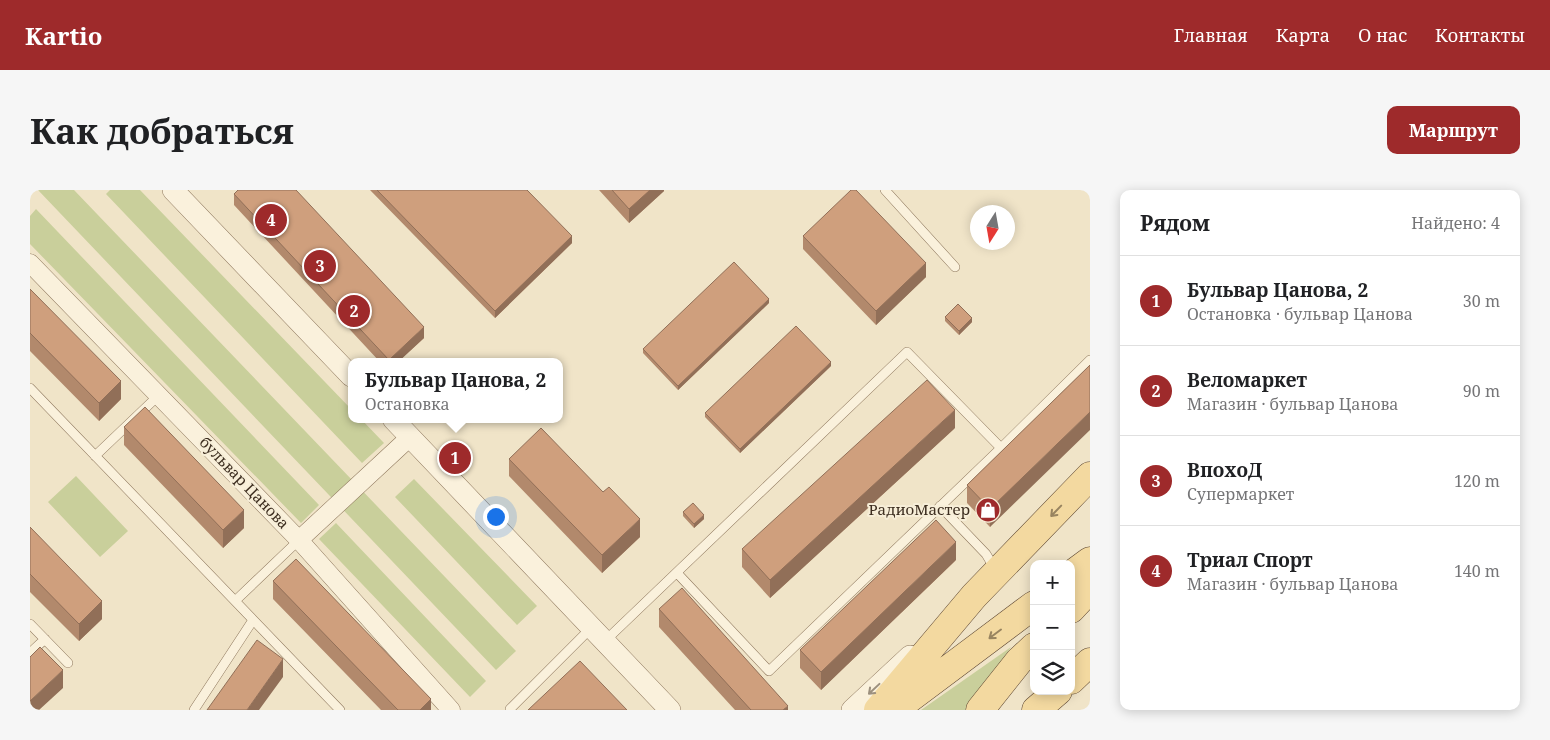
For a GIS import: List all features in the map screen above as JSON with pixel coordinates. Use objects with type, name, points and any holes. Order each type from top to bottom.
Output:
[{"type":"main road","points":[[878,710],[974,596],[1090,476]]},
{"type":"main road","points":[[1075,572],[1090,561]]},
{"type":"main road","points":[[1075,605],[1090,589]]},
{"type":"main road","points":[[894,710],[1033,605]]},
{"type":"main road","points":[[980,710],[1019,661],[1031,650]]},
{"type":"main road","points":[[1075,676],[1090,662]]},
{"type":"main road","points":[[1036,710],[1053,695]]},
{"type":"street","points":[[173,190],[348,373]]},
{"type":"street","name":"бульвар Цанова","points":[[30,263],[299,540],[452,710]]},
{"type":"street","points":[[397,423],[670,710]]},
{"type":"street","points":[[299,540],[410,437]]},
{"type":"street","points":[[852,710],[974,596]]},
{"type":"lane","points":[[885,190],[955,267]]},
{"type":"lane","points":[[510,709],[599,634],[676,573],[908,352],[1001,448]]},
{"type":"lane","points":[[676,573],[769,671],[1090,360]]},
{"type":"lane","points":[[30,388],[340,710]]},
{"type":"lane","points":[[95,456],[159,395]]},
{"type":"lane","points":[[940,506],[986,554],[997,571]]},
{"type":"lane","points":[[235,601],[299,540]]},
{"type":"lane","points":[[194,710],[254,620]]},
{"type":"lane","points":[[30,624],[68,663]]},
{"type":"lane","points":[[30,653],[45,639]]},
{"type":"green space","points":[[38,190],[74,190],[516,651],[496,670]]},
{"type":"green space","points":[[110,190],[140,190],[348,406],[348,423],[365,423],[384,443],[362,463],[106,194]]},
{"type":"green space","points":[[36,209],[319,505],[301,523],[30,244],[30,216]]},
{"type":"green space","points":[[76,476],[128,531],[100,557],[48,502]]},
{"type":"green space","points":[[414,479],[537,606],[517,625],[395,497]]},
{"type":"green space","points":[[336,523],[486,681],[470,697],[319,539]]},
{"type":"green space","points":[[1011,647],[965,710],[921,710]]},
{"type":"building","points":[[238,190],[296,190],[424,327],[391,358],[387,358],[234,194]]},
{"type":"building","points":[[377,190],[527,190],[572,236],[495,311]]},
{"type":"building","points":[[612,190],[650,190],[629,209]]},
{"type":"building","points":[[851,190],[856,190],[926,263],[876,311],[803,236]]},
{"type":"building","points":[[734,262],[769,299],[678,386],[643,349]]},
{"type":"building","points":[[30,289],[121,381],[99,403],[30,333]]},
{"type":"building","points":[[958,304],[972,318],[959,331],[945,317]]},
{"type":"building","points":[[796,326],[831,362],[740,449],[705,413]]},
{"type":"building","points":[[1090,365],[1090,412],[990,509],[967,485]]},
{"type":"building","points":[[927,380],[955,410],[770,580],[742,549]]},
{"type":"building","points":[[145,407],[244,510],[223,530],[124,427]]},
{"type":"building","points":[[541,428],[603,492],[609,487],[640,519],[602,555],[509,459]]},
{"type":"building","points":[[693,503],[704,515],[694,524],[683,512]]},
{"type":"building","points":[[936,520],[956,542],[821,672],[800,650]]},
{"type":"building","points":[[30,527],[102,601],[79,624],[30,574]]},
{"type":"building","points":[[296,559],[431,699],[420,710],[398,710],[273,581]]},
{"type":"building","points":[[682,588],[788,706],[783,710],[751,710],[659,609]]},
{"type":"building","points":[[257,640],[283,659],[247,710],[207,710]]},
{"type":"building","points":[[40,647],[63,670],[30,701],[30,657]]},
{"type":"building","points":[[580,661],[627,710],[528,710]]},
{"type":"place","name":"Триал Спорт","points":[[271,220]]},
{"type":"place","name":"ВпохоД","points":[[320,266]]},
{"type":"place","name":"Веломаркет","points":[[354,311]]},
{"type":"place","name":"Бульвар Цанова, 2","points":[[455,458]]},
{"type":"place","name":"РадиоМастер","points":[[988,510]]}]
